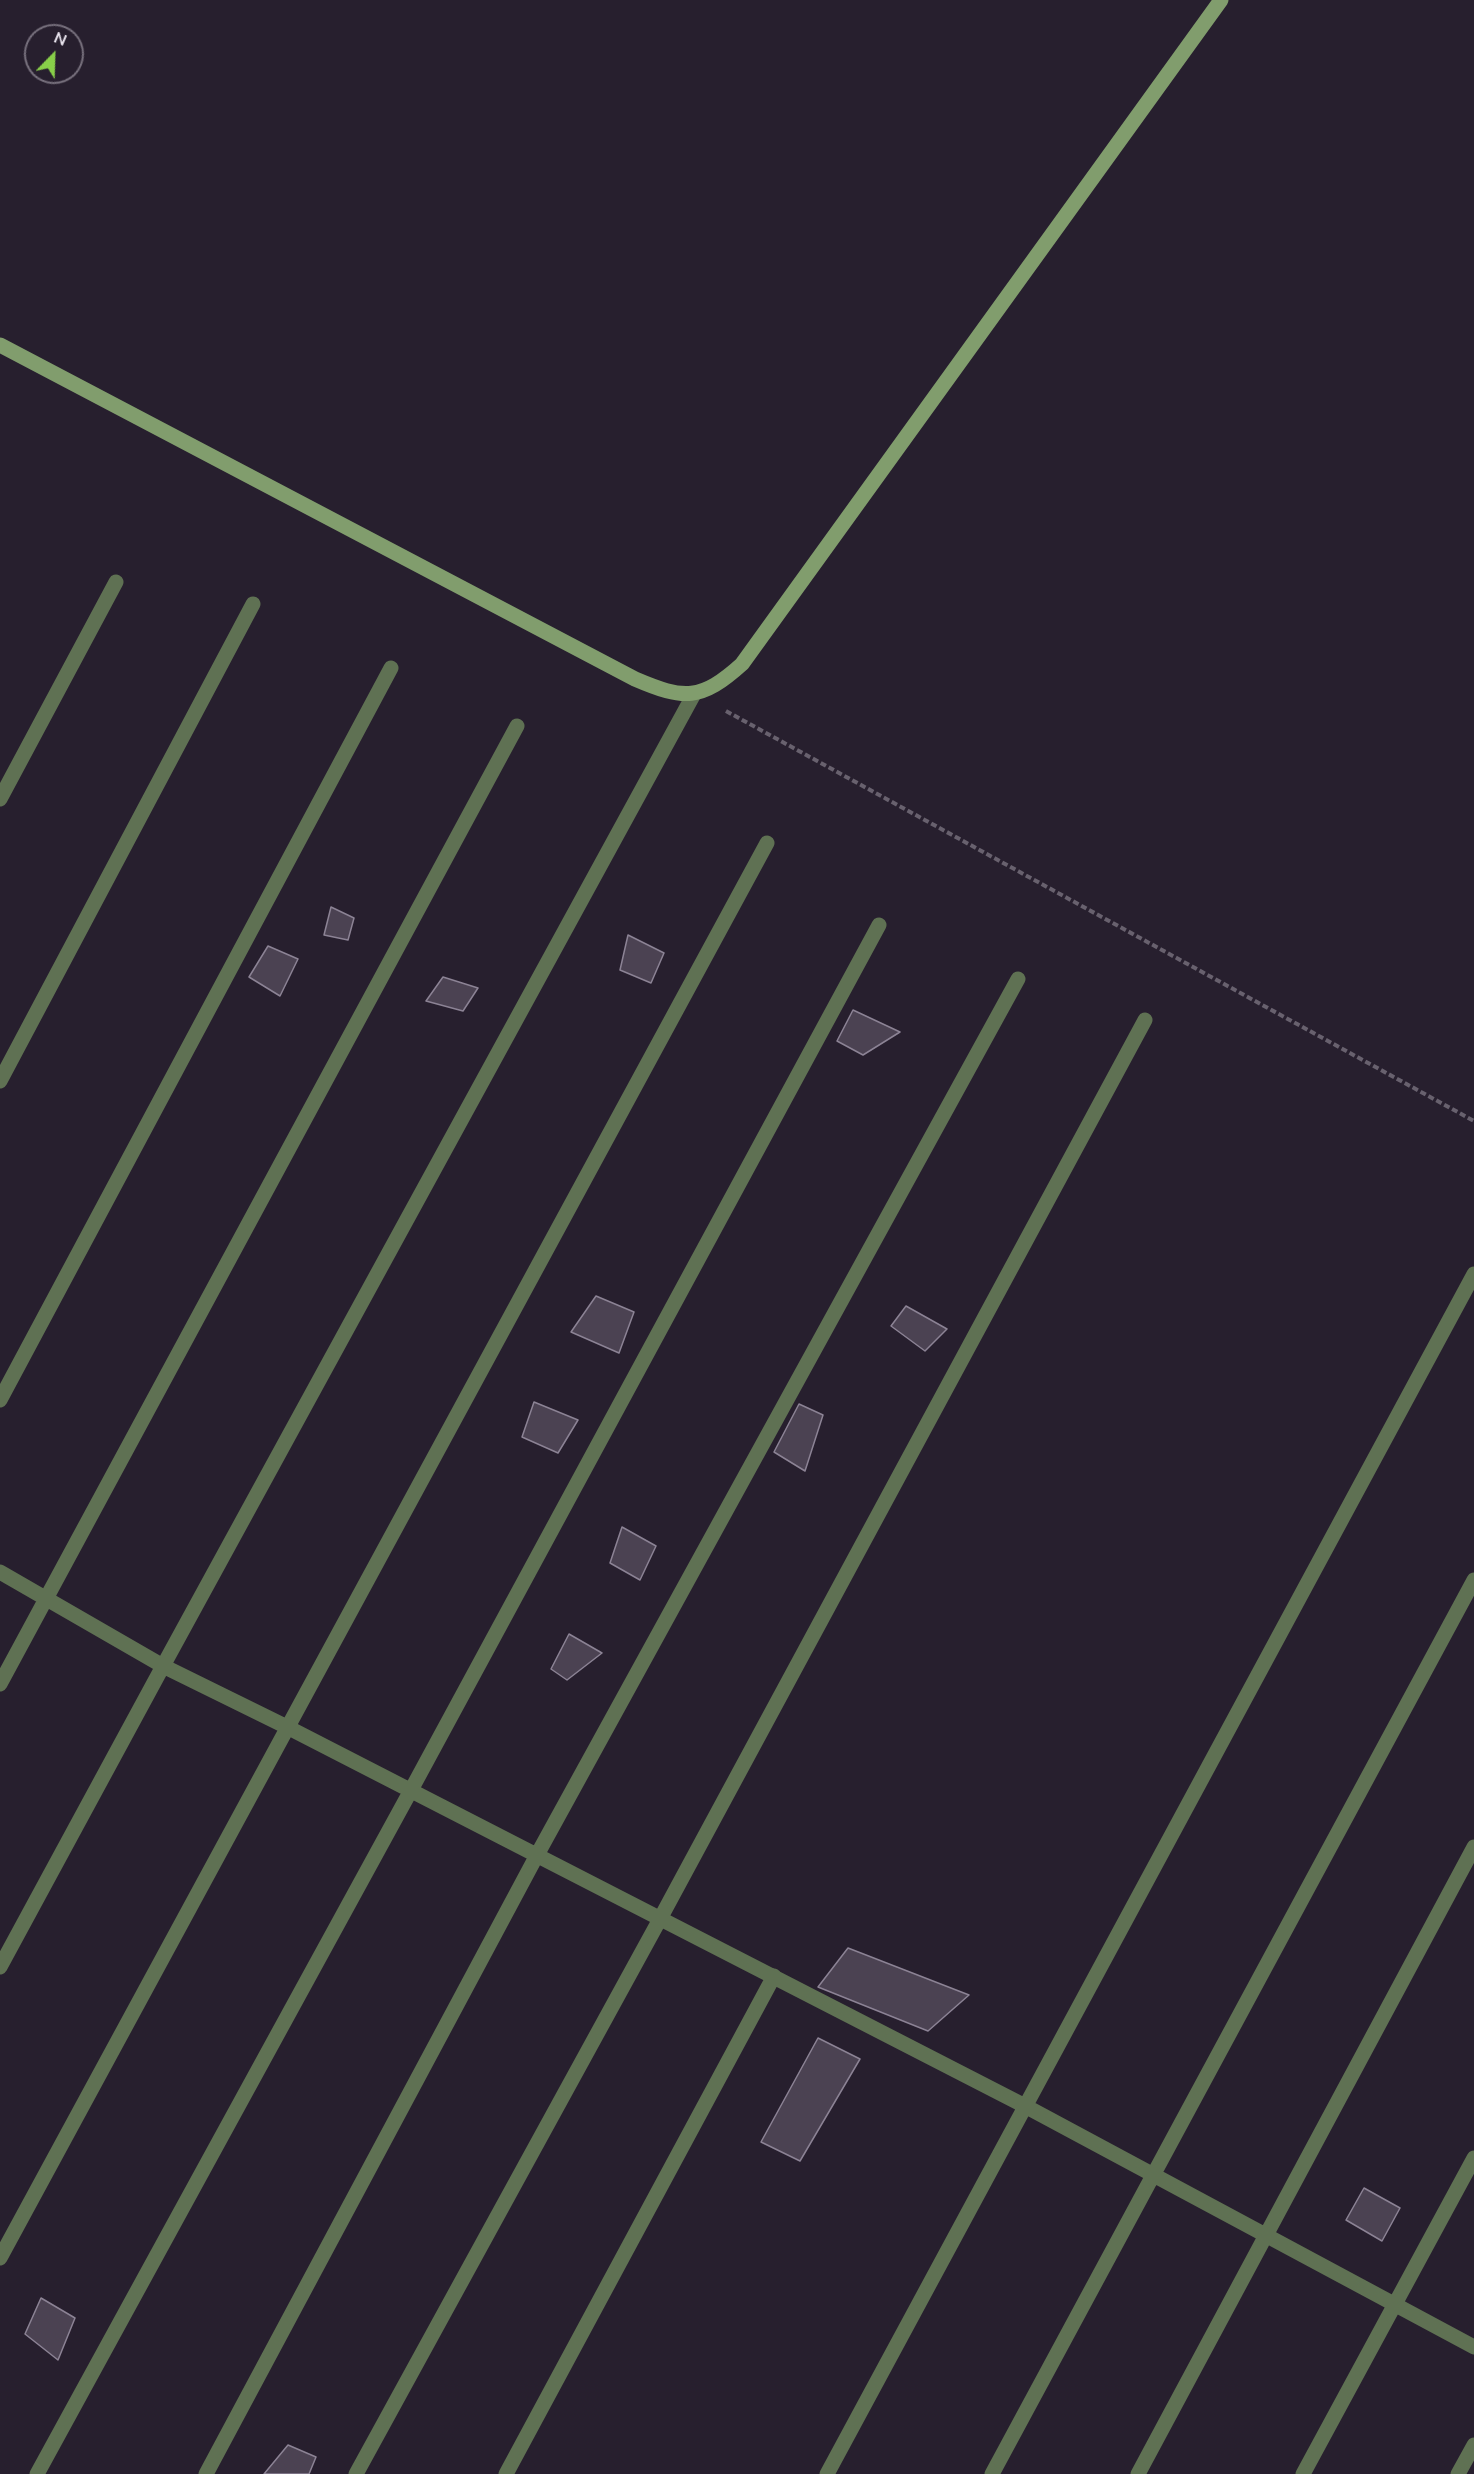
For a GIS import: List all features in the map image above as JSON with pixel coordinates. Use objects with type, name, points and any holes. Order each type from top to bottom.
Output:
[{"type":"main road","points":[[0,345],[635,679],[665,692],[694,694],[720,684],[742,663],[1221,0]]},
{"type":"street","points":[[0,799],[117,582]]},
{"type":"street","points":[[0,1081],[253,604]]},
{"type":"street","points":[[0,1400],[391,668]]},
{"type":"street","points":[[0,1967],[162,1666],[694,694]]},
{"type":"street","points":[[0,1684],[517,726]]},
{"type":"street","points":[[0,2258],[767,843]]},
{"type":"street","points":[[37,2474],[410,1792],[879,925]]},
{"type":"street","points":[[206,2474],[537,1855],[1018,979]]},
{"type":"street","points":[[356,2474],[660,1919],[1145,1020]]},
{"type":"street","points":[[827,2474],[1474,1274]]},
{"type":"street","points":[[0,1572],[162,1666],[289,1728],[1025,2106],[1474,2347]]},
{"type":"street","points":[[992,2474],[1474,1580]]},
{"type":"street","points":[[1138,2474],[1474,1847]]},
{"type":"street","points":[[506,2474],[774,1976]]},
{"type":"street","points":[[1303,2474],[1474,2158]]},
{"type":"street","points":[[1458,2474],[1474,2445]]},
{"type":"path","points":[[694,694],[1474,1121]]},
{"type":"building","points":[[331,907],[354,918],[348,940],[324,935]]},
{"type":"building","points":[[628,935],[664,953],[651,983],[620,970]]},
{"type":"building","points":[[268,946],[298,959],[280,996],[249,977]]},
{"type":"building","points":[[443,977],[478,988],[463,1011],[426,1001]]},
{"type":"building","points":[[853,1010],[900,1032],[863,1055],[837,1041]]},
{"type":"building","points":[[596,1296],[634,1312],[619,1353],[571,1332]]},
{"type":"building","points":[[906,1306],[947,1329],[925,1351],[891,1326]]},
{"type":"building","points":[[534,1402],[578,1420],[558,1453],[522,1437]]},
{"type":"building","points":[[799,1404],[823,1415],[805,1471],[774,1452]]},
{"type":"building","points":[[622,1527],[656,1546],[640,1580],[610,1563]]},
{"type":"building","points":[[569,1634],[602,1653],[567,1680],[551,1669]]},
{"type":"building","points":[[848,1948],[969,1995],[928,2031],[818,1987]]},
{"type":"building","points":[[818,2038],[860,2059],[800,2161],[761,2142]]},
{"type":"building","points":[[1364,2188],[1400,2208],[1382,2241],[1346,2220]]},
{"type":"building","points":[[41,2298],[75,2318],[58,2360],[25,2334]]},
{"type":"building","points":[[288,2445],[316,2457],[309,2474],[264,2474]]}]
